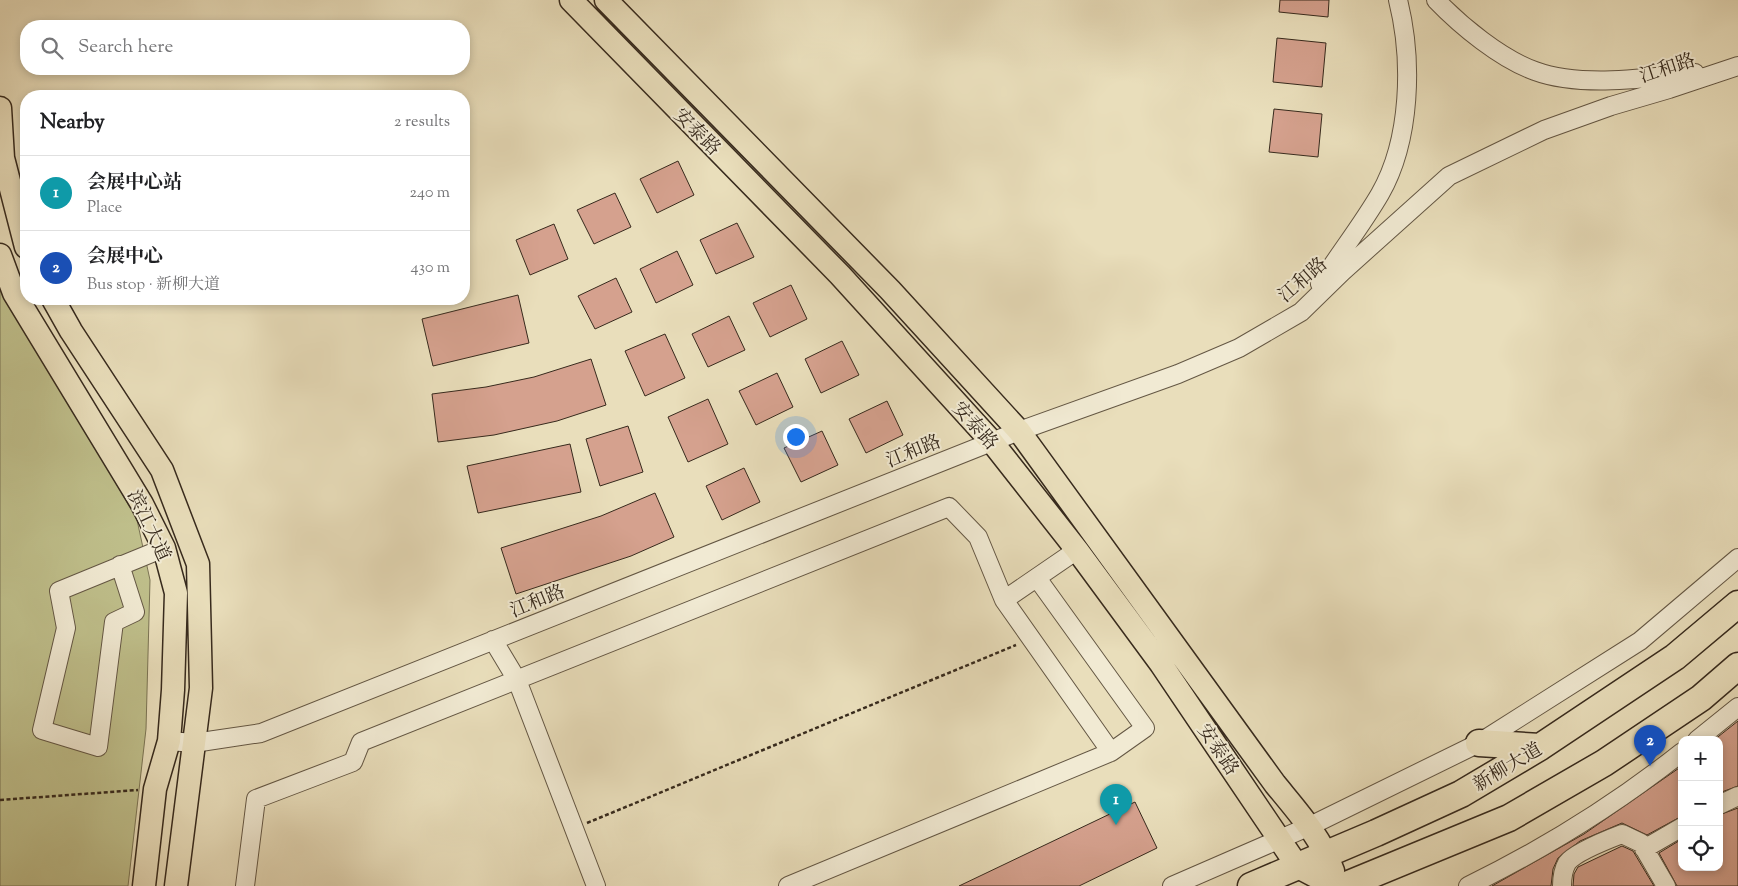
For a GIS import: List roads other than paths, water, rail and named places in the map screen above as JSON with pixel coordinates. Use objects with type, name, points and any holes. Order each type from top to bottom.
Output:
[{"type":"highway","name":"新柳大道","points":[[1251,886],[1298,867],[1460,794],[1540,747],[1675,657],[1738,604]]},
{"type":"highway","points":[[1344,886],[1509,818],[1604,763],[1701,698],[1738,666]]},
{"type":"highway","points":[[1701,698],[1738,693]]},
{"type":"highway","points":[[1480,743],[1540,747]]},
{"type":"main road","name":"安泰路","points":[[570,0],[840,275],[992,442],[1077,550],[1162,664],[1298,867],[1336,886]]},
{"type":"main road","name":"安泰路","points":[[606,0],[890,290],[1019,431],[1275,784],[1310,826],[1327,854],[1336,886]]},
{"type":"main road","points":[[0,108],[3,158],[20,224]]},
{"type":"main road","name":"滨江大道","points":[[0,254],[14,293],[20,303]]},
{"type":"main road","name":"滨江大道","points":[[21,305],[121,465],[164,548],[176,594],[174,690],[169,742],[155,789],[144,886]]},
{"type":"main road","name":"滨江大道","points":[[57,305],[71,332],[162,470],[198,564],[201,688],[176,886]]},
{"type":"street","points":[[1301,312],[1380,193],[1398,146],[1409,80],[1406,30],[1398,0]]},
{"type":"street","points":[[1436,0],[1456,21],[1480,38],[1535,71],[1573,79],[1626,80],[1730,68]]},
{"type":"street","name":"江和路","points":[[169,742],[194,743],[261,733],[1019,431],[1178,374],[1238,348],[1301,312],[1342,272],[1449,176],[1544,130],[1611,106],[1730,68]]},
{"type":"street","points":[[246,886],[256,799],[352,762],[361,742],[949,506],[978,537],[1004,600],[1111,752]]},
{"type":"street","points":[[120,566],[135,612],[114,622],[98,747],[42,730],[66,628],[59,591],[120,566],[164,548]]},
{"type":"street","points":[[1004,600],[1077,550]]},
{"type":"street","points":[[1172,886],[1310,826],[1480,743],[1640,641],[1738,558]]},
{"type":"street","points":[[788,886],[1111,752],[1145,728],[1037,578]]},
{"type":"street","points":[[493,640],[517,680],[596,886]]},
{"type":"street","points":[[1702,736],[1738,707]]},
{"type":"street","points":[[1468,886],[1514,863],[1624,797],[1678,755]]},
{"type":"street","points":[[1723,803],[1738,796]]},
{"type":"street","points":[[1644,849],[1678,829]]},
{"type":"street","points":[[1562,886],[1562,876],[1567,863],[1600,842],[1622,834],[1641,843],[1666,886]]},
{"type":"place","name":"会展中心","points":[[1650,766]]},
{"type":"place","name":"会展中心站","points":[[1116,825]]}]
